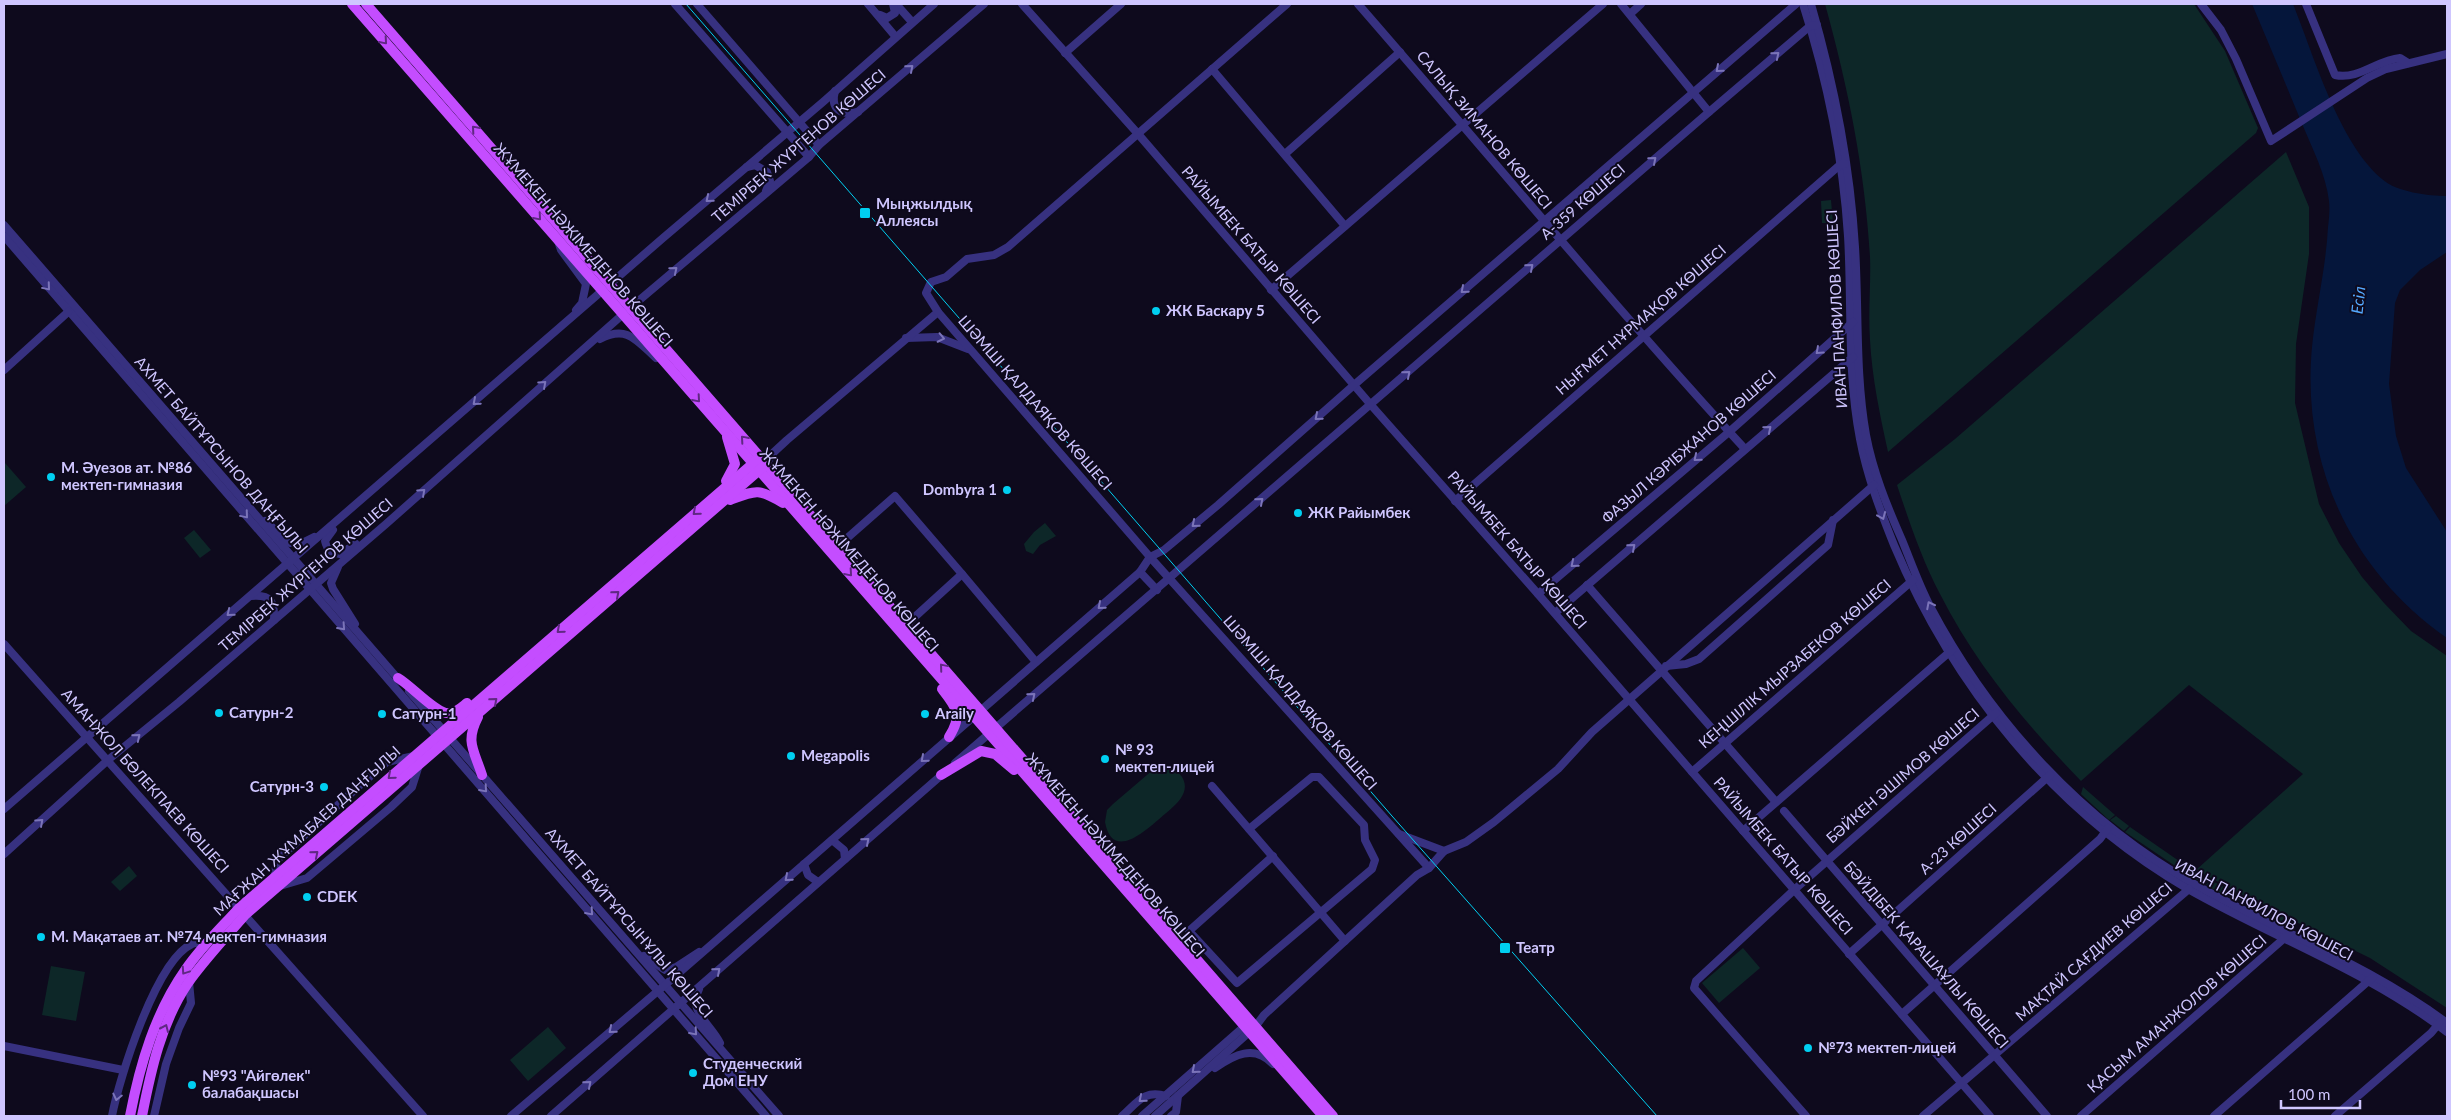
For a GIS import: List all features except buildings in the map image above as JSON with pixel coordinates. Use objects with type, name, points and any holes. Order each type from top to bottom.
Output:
[{"type":"main road","name":"ЖҰМЕКЕН НӘЖІМЕДЕНОВ КӨШЕСІ","points":[[352,4],[557,238],[627,311],[759,464],[791,507],[927,662],[992,730],[1250,1027],[1323,1116]]},
{"type":"main road","name":"ЖҰМЕКЕН НӘЖІМЕДЕНОВ КӨШЕСІ","points":[[366,4],[606,288]]},
{"type":"main road","name":"ЖҰМЕКЕН НӘЖІМЕДЕНОВ КӨШЕСІ","points":[[627,311],[669,367],[725,431],[838,547],[907,624],[977,713]]},
{"type":"main road","points":[[721,490],[735,464],[725,431]]},
{"type":"main road","points":[[444,737],[492,689],[721,490],[759,464]]},
{"type":"main road","points":[[444,737],[480,713],[722,502],[759,464]]},
{"type":"main road","points":[[722,502],[758,490],[791,507]]},
{"type":"main road","points":[[927,662],[956,709],[957,721],[949,737]]},
{"type":"main road","points":[[398,678],[410,685],[444,714],[459,710],[477,695],[492,689]]},
{"type":"main road","points":[[480,713],[472,729],[470,742],[482,774]]},
{"type":"main road","name":"ЖҰМЕКЕН НӘЖІМЕДЕНОВ КӨШЕСІ","points":[[992,730],[1030,781],[1250,1027],[1333,1116]]},
{"type":"main road","name":"МАҒЖАН ЖҰМАБАЕВ ДАҢҒЫЛЫ","points":[[130,1116],[139,1069],[164,1005],[185,970],[207,942],[444,737]]},
{"type":"main road","points":[[941,776],[981,751],[986,751],[995,754],[1030,781]]},
{"type":"main road","name":"МАҒЖАН ЖҰМАБАЕВ ДАҢҒЫЛЫ","points":[[142,1116],[150,1074],[162,1036],[189,982],[242,912]]},
{"type":"street","points":[[675,4],[809,157]]},
{"type":"street","points":[[697,4],[819,145]]},
{"type":"street","points":[[868,4],[896,36]]},
{"type":"street","points":[[874,11],[887,18],[892,17],[895,13],[894,4]]},
{"type":"street","points":[[894,4],[912,22]]},
{"type":"street","name":"ТЕМІРБЕК ЖҮРГЕНОВ КӨШЕСІ","points":[[4,809],[747,168],[787,131],[836,91],[934,4]]},
{"type":"street","name":"ТЕМІРБЕК ЖҮРГЕНОВ КӨШЕСІ","points":[[4,854],[108,760],[310,591],[589,344],[809,157],[819,145],[860,112],[984,4]]},
{"type":"street","name":"РАЙЫМБЕК БАТЫР КӨШЕСІ","points":[[1022,4],[1139,135],[1371,406],[1555,613],[1990,1116]]},
{"type":"street","points":[[1065,53],[1121,4]]},
{"type":"street","name":"САЛЫҚ ЗИМАНОВ КӨШЕСІ","points":[[1358,4],[1463,124],[1543,222],[1561,240],[1744,449]]},
{"type":"street","points":[[1272,290],[1602,4]]},
{"type":"street","points":[[1621,4],[1694,91],[1709,112]]},
{"type":"street","points":[[1630,14],[1641,4]]},
{"type":"street","points":[[511,1116],[665,985],[1140,572],[1150,558],[1164,550],[1218,505],[1354,385],[1796,4]]},
{"type":"street","name":"ИВАН ПАНФИЛОВ КӨШЕСІ","points":[[1803,4],[1813,25],[1839,115],[1855,247],[1854,357],[1860,438],[1871,487],[1910,583],[1951,650],[1996,714],[2050,775],[2108,829],[2189,889],[2288,935]]},
{"type":"street","name":"ИВАН ПАНФИЛОВ КӨШЕСІ","points":[[1811,4],[1813,25]]},
{"type":"street","points":[[2201,4],[2220,30],[2236,59],[2271,141],[2345,92],[2386,69],[2447,54]]},
{"type":"street","points":[[2306,4],[2335,75],[2344,77],[2357,74],[2390,59],[2400,58],[2408,63]]},
{"type":"street","points":[[1139,135],[1282,5]]},
{"type":"street","name":"А-359 КӨШЕСІ","points":[[551,1116],[992,730],[1171,579],[1709,112],[1813,25]]},
{"type":"street","points":[[1285,154],[1400,52]]},
{"type":"street","points":[[1212,69],[1345,226]]},
{"type":"street","points":[[836,91],[834,103],[837,110],[844,114],[860,112]]},
{"type":"street","name":"ШӘМШІ ҚАЛДАЯҚОВ КӨШЕСІ","points":[[1139,135],[1008,248],[994,255],[967,259],[946,277],[931,282],[926,293],[938,312],[1150,558],[1171,579],[1429,868]]},
{"type":"street","name":"НЫҒМЕТ НҰРМАҚОВ КӨШЕСІ","points":[[1455,501],[1844,164]]},
{"type":"street","points":[[747,168],[755,165],[768,172],[770,180],[763,195]]},
{"type":"street","name":"АХМЕТ БАЙТҰРСЫНОВ ДАҢҒЫЛЫ","points":[[4,225],[155,405],[290,561],[317,584],[398,678],[444,737]]},
{"type":"street","name":"АХМЕТ БАЙТҰРСЫНОВ ДАҢҒЫЛЫ","points":[[4,236],[68,312],[248,506],[290,561],[310,591],[456,750]]},
{"type":"street","points":[[557,238],[560,250],[586,284],[582,303],[566,324]]},
{"type":"street","points":[[4,370],[68,312]]},
{"type":"street","points":[[759,464],[938,312]]},
{"type":"street","name":"ФАЗЫЛ КӘРІБЖАНОВ КӨШЕСІ","points":[[1538,594],[1729,432],[1854,321]]},
{"type":"street","points":[[589,344],[611,333],[628,334],[669,367]]},
{"type":"street","points":[[906,338],[937,337],[973,352]]},
{"type":"street","points":[[1555,613],[1744,449],[1854,357]]},
{"type":"street","name":"ИВАН ПАНФИЛОВ КӨШЕСІ","points":[[1854,357],[1866,437],[1878,482],[1917,577],[1951,650]]},
{"type":"street","points":[[1142,1116],[1264,1015],[1409,883],[1429,868],[1444,851],[1466,842],[1494,822],[1558,769],[1592,732],[1878,482]]},
{"type":"street","points":[[838,547],[894,496],[1036,662]]},
{"type":"street","points":[[366,497],[362,504],[328,535],[325,541],[326,547],[333,554],[340,554],[374,529],[386,524]]},
{"type":"street","points":[[248,506],[290,543],[302,543],[323,534]]},
{"type":"street","points":[[1664,668],[1686,664],[1699,659],[1828,546],[1833,520]]},
{"type":"street","points":[[339,564],[331,583],[332,589],[347,610],[362,637]]},
{"type":"street","points":[[1140,572],[1157,590]]},
{"type":"street","points":[[907,624],[962,574]]},
{"type":"street","name":"КЕҢШІЛІК МЫРЗАБЕКОВ КӨШЕСІ","points":[[1692,772],[1917,577]]},
{"type":"street","points":[[1588,585],[1664,668],[1725,744],[1776,802]]},
{"type":"street","points":[[251,596],[266,596],[271,599],[275,609],[274,620]]},
{"type":"street","name":"АМАНЖОЛ БӨЛЕКПАЕВ КӨШЕСІ","points":[[4,644],[423,1116]]},
{"type":"street","points":[[1743,831],[1951,650]]},
{"type":"street","name":"БӘЙКЕН ӘШІМОВ КӨШЕСІ","points":[[1806,1116],[1694,988],[1696,981],[1794,890],[1996,714]]},
{"type":"street","name":"АХМЕТ БАЙТҰРСЫНҰЛЫ КӨШЕСІ","points":[[456,750],[482,774],[779,1116]]},
{"type":"street","name":"АХМЕТ БАЙТҰРСЫНҰЛЫ КӨШЕСІ","points":[[456,750],[658,991],[766,1116]]},
{"type":"street","points":[[274,883],[307,878],[391,807],[412,787],[417,760]]},
{"type":"street","name":"А-23 КӨШЕСІ","points":[[1849,954],[2050,775]]},
{"type":"street","points":[[1249,829],[1312,777],[1319,777],[1364,825],[1365,840],[1375,860],[1372,870],[1237,983],[1189,931],[1273,856]]},
{"type":"street","points":[[1212,786],[1345,941]]},
{"type":"street","name":"БӘЙДІБЕК ҚАРАШАҰЛЫ КӨШЕСІ","points":[[1784,811],[2048,1116]]},
{"type":"street","points":[[1902,1014],[2108,829]]},
{"type":"street","name":"ИВАН ПАНФИЛОВ КӨШЕСІ","points":[[2108,829],[2194,884],[2372,978],[2443,1022],[2447,1032]]},
{"type":"street","points":[[1397,834],[1444,851]]},
{"type":"street","points":[[832,840],[844,850],[845,859]]},
{"type":"street","points":[[804,864],[808,875],[818,882]]},
{"type":"street","name":"МАҚТАЙ САҒДИЕВ КӨШЕСІ","points":[[1923,1116],[2189,889]]},
{"type":"street","name":"ҚАСЫМ АМАНЖОЛОВ КӨШЕСІ","points":[[2081,1116],[2288,935]]},
{"type":"street","points":[[112,1116],[123,1070],[138,1026],[165,974],[177,957],[192,944],[207,942]]},
{"type":"street","points":[[631,946],[666,970],[705,950]]},
{"type":"street","points":[[2214,1116],[2372,978]]},
{"type":"street","points":[[154,1116],[166,1064],[179,1028],[191,1003],[189,982]]},
{"type":"street","points":[[701,984],[694,998],[696,1007],[719,1040],[725,1054]]},
{"type":"street","points":[[2335,1116],[2443,1022]]},
{"type":"street","points":[[1155,1116],[1250,1027]]},
{"type":"street","points":[[4,1046],[123,1070]]},
{"type":"street","points":[[1189,1086],[1235,1054],[1243,1052],[1259,1054],[1268,1059],[1284,1077],[1298,1087]]},
{"type":"street","points":[[1122,1116],[1148,1094],[1155,1092],[1166,1096]]},
{"type":"street","points":[[1171,1116],[1176,1112],[1178,1096]]},
{"type":"green space","points":[[1825,4],[2194,4],[2225,51],[2258,128],[2256,133],[1888,452],[1871,354],[1869,319],[1870,257],[1860,161],[1841,66]]},
{"type":"green space","points":[[2286,152],[2309,207],[2309,254],[2296,344],[2295,403],[2319,504],[2339,543],[2362,577],[2411,631],[2447,656],[2447,1008],[2370,958],[2286,917],[2280,922],[2263,914],[2265,911],[2263,910],[2220,893],[2206,885],[2210,880],[2278,914],[2196,870],[2303,774],[2189,685],[2081,781],[2003,693],[1969,645],[1927,568],[1897,485],[1955,439]]},
{"type":"green space","points":[[1831,200],[1833,223],[1822,223],[1821,201]]},
{"type":"green space","points":[[4,464],[26,487],[4,506]]},
{"type":"green space","points":[[1045,523],[1056,536],[1040,545],[1033,554],[1026,551],[1024,544]]},
{"type":"green space","points":[[194,530],[211,550],[200,558],[184,538]]},
{"type":"green space","points":[[1165,767],[1179,773],[1185,784],[1185,790],[1179,801],[1152,825],[1136,836],[1128,840],[1114,840],[1105,822],[1107,810],[1154,769]]},
{"type":"green space","points":[[2083,787],[2115,815],[2109,820],[2081,794]]},
{"type":"green space","points":[[2116,816],[2129,826],[2124,831],[2110,820]]},
{"type":"green space","points":[[2130,827],[2192,870],[2187,874],[2125,832]]},
{"type":"green space","points":[[129,866],[137,876],[120,891],[111,882]]},
{"type":"green space","points":[[2193,870],[2209,880],[2204,884],[2189,875]]},
{"type":"green space","points":[[1743,948],[1760,968],[1719,1003],[1702,983]]},
{"type":"green space","points":[[51,966],[85,972],[76,1021],[42,1015]]},
{"type":"green space","points":[[548,1027],[566,1048],[528,1081],[510,1060]]},
{"type":"water","name":"Есіл","points":[[2252,4],[2293,4],[2340,122],[2367,163],[2382,179],[2404,190],[2447,196],[2447,252],[2420,270],[2400,290],[2395,303],[2389,384],[2396,436],[2406,468],[2447,532],[2447,638],[2413,611],[2384,581],[2359,547],[2339,511],[2325,473],[2315,432],[2311,390],[2312,347],[2325,257],[2329,201],[2319,163]]},
{"type":"tram line","points":[[686,4],[1392,816],[1657,1116]]},
{"type":"place","name":"Мыңжылдық Аллеясы","points":[[865,213]]},
{"type":"place","name":"ЖК Баскару 5","points":[[1156,311]]},
{"type":"place","name":"М. Әуезов ат. №86 мектеп-гимназия","points":[[51,477]]},
{"type":"place","name":"Dombyra 1","points":[[1007,490]]},
{"type":"place","name":"ЖК Райымбек","points":[[1298,513]]},
{"type":"place","name":"Сатурн-2","points":[[219,713]]},
{"type":"place","name":"Сатурн-1","points":[[382,714]]},
{"type":"place","name":"Araily","points":[[925,714]]},
{"type":"place","name":"Megapolis","points":[[791,756]]},
{"type":"place","name":"№ 93 мектеп-лицей","points":[[1105,759]]},
{"type":"place","name":"Сатурн-3","points":[[324,787]]},
{"type":"place","name":"CDEK","points":[[307,897]]},
{"type":"place","name":"М. Мақатаев ат. №74 мектеп-гимназия","points":[[41,937]]},
{"type":"place","name":"Театр","points":[[1505,948]]},
{"type":"place","name":"№73 мектеп-лицей","points":[[1808,1048]]},
{"type":"place","name":"Студенческий Дом ЕНУ","points":[[693,1073]]},
{"type":"place","name":"№93 \"Айгөлек\" балабақшасы","points":[[192,1085]]}]
